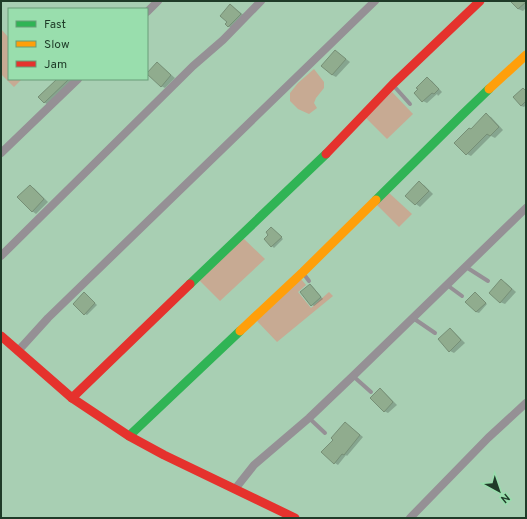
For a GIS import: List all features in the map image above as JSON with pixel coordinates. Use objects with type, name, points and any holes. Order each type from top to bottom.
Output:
[{"type":"street","points":[[148,11],[158,1]]},
{"type":"street","points":[[1,256],[192,66],[223,40],[261,1]]},
{"type":"street","points":[[18,351],[54,313],[375,1]]},
{"type":"street","points":[[72,398],[325,155],[393,84],[480,1]]},
{"type":"street","points":[[129,436],[303,272],[462,115],[526,55]]},
{"type":"street","points":[[1,153],[77,80]]},
{"type":"street","points":[[235,489],[254,465],[309,418],[526,208]]},
{"type":"street","points":[[1,336],[72,398],[129,436],[164,455],[295,518]]},
{"type":"street","points":[[410,518],[488,438],[526,403]]},
{"type":"lane","points":[[393,84],[410,104]]},
{"type":"lane","points":[[466,267],[488,280]]},
{"type":"lane","points":[[303,272],[309,281]]},
{"type":"lane","points":[[447,285],[462,296]]},
{"type":"lane","points":[[413,318],[435,333]]},
{"type":"lane","points":[[353,376],[371,392]]},
{"type":"lane","points":[[309,418],[325,433]]},
{"type":"shaded area","points":[[1,29],[8,37],[8,80],[21,80],[14,87],[1,74]]},
{"type":"shaded area","points":[[314,69],[324,82],[324,88],[314,103],[317,108],[309,114],[298,109],[290,101],[290,93],[298,83]]},
{"type":"shaded area","points":[[392,92],[413,114],[387,139],[365,117]]},
{"type":"shaded area","points":[[388,192],[412,214],[399,227],[376,204]]},
{"type":"shaded area","points":[[242,237],[265,259],[220,301],[199,280]]},
{"type":"shaded area","points":[[301,279],[306,285],[298,292],[311,308],[329,292],[333,296],[277,342],[257,321]]},
{"type":"building","points":[[510,1],[526,1],[526,2],[518,9]]},
{"type":"building","points":[[230,4],[241,14],[228,27],[225,24],[227,22],[220,16]]},
{"type":"building","points":[[335,50],[346,59],[332,75],[321,66]]},
{"type":"building","points":[[157,62],[171,75],[161,87],[148,75],[148,72]]},
{"type":"building","points":[[427,77],[439,89],[422,102],[414,93],[418,89],[416,88]]},
{"type":"building","points":[[56,80],[68,80],[44,103],[38,97]]},
{"type":"building","points":[[523,88],[526,91],[526,101],[521,106],[513,97]]},
{"type":"building","points":[[486,113],[499,127],[490,136],[487,134],[466,155],[454,143],[469,128],[471,129]]},
{"type":"building","points":[[419,181],[429,191],[415,205],[405,196]]},
{"type":"building","points":[[30,185],[44,199],[32,212],[17,197]]},
{"type":"building","points":[[271,227],[282,237],[271,247],[264,239],[268,235],[266,232]]},
{"type":"building","points":[[501,279],[512,289],[500,303],[489,293]]},
{"type":"building","points":[[310,284],[321,297],[311,306],[300,292]]},
{"type":"building","points":[[84,292],[95,303],[84,315],[73,304]]},
{"type":"building","points":[[475,292],[486,303],[476,312],[465,302]]},
{"type":"building","points":[[450,328],[461,340],[449,352],[438,339]]},
{"type":"building","points":[[380,388],[393,402],[384,412],[370,398]]},
{"type":"building","points":[[345,422],[360,435],[344,455],[342,454],[334,464],[321,452],[333,440],[331,438]]},
{"type":"traffic: fast","points":[[376,200],[489,89]]},
{"type":"traffic: fast","points":[[190,284],[326,154]]},
{"type":"traffic: fast","points":[[129,436],[240,331]]},
{"type":"traffic: slow","points":[[489,89],[526,55]]},
{"type":"traffic: slow","points":[[240,331],[303,272],[376,200]]},
{"type":"traffic: jam","points":[[326,154],[393,84],[480,1]]},
{"type":"traffic: jam","points":[[72,398],[190,284]]},
{"type":"traffic: jam","points":[[1,336],[72,398],[129,436],[164,455],[295,518]]}]
